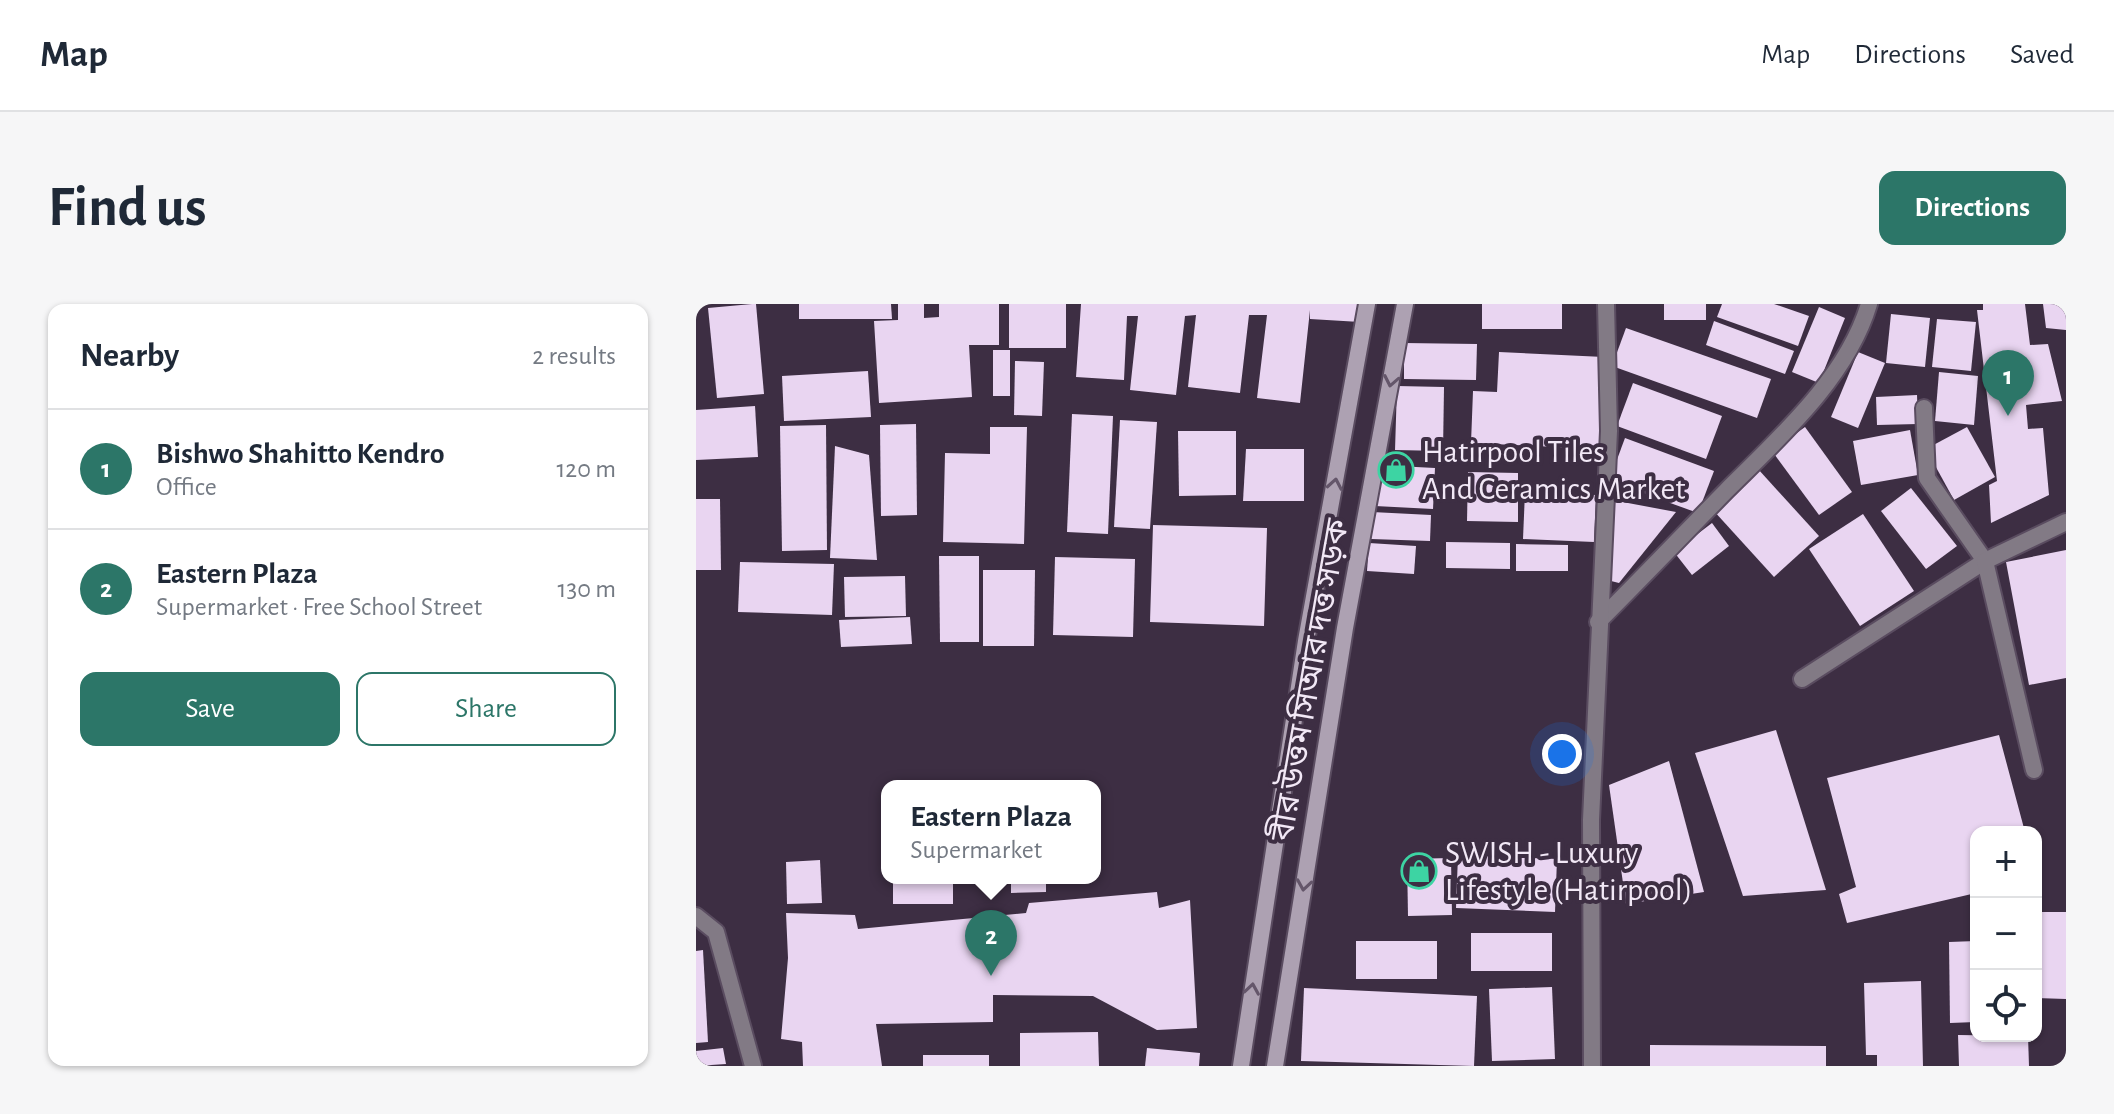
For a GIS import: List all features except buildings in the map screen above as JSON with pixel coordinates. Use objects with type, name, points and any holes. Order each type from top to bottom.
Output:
[{"type":"main road","points":[[1241,1066],[1306,641],[1367,304]]},
{"type":"main road","name":"বীর উত্তম সিআর দত্ত সড়ক","points":[[1275,1066],[1345,628],[1405,304]]},
{"type":"street","points":[[1592,1066],[1591,820],[1609,431],[1606,304]]},
{"type":"street","points":[[1598,622],[1776,440],[1824,385],[1863,326],[1869,304]]},
{"type":"street","points":[[1924,408],[1927,478],[1985,561],[2034,770]]},
{"type":"street","points":[[1802,679],[1985,561],[2066,522]]},
{"type":"street","points":[[696,916],[716,932],[753,1066]]},
{"type":"place","name":"Bishwo Shahitto Kendro","points":[[2008,416]]},
{"type":"place","name":"Hatirpool Tiles And Ceramics Market","points":[[1396,470]]},
{"type":"place","name":"SWISH - Luxury Lifestyle (Hatirpool)","points":[[1419,871]]},
{"type":"place","name":"Eastern Plaza","points":[[991,976]]}]
